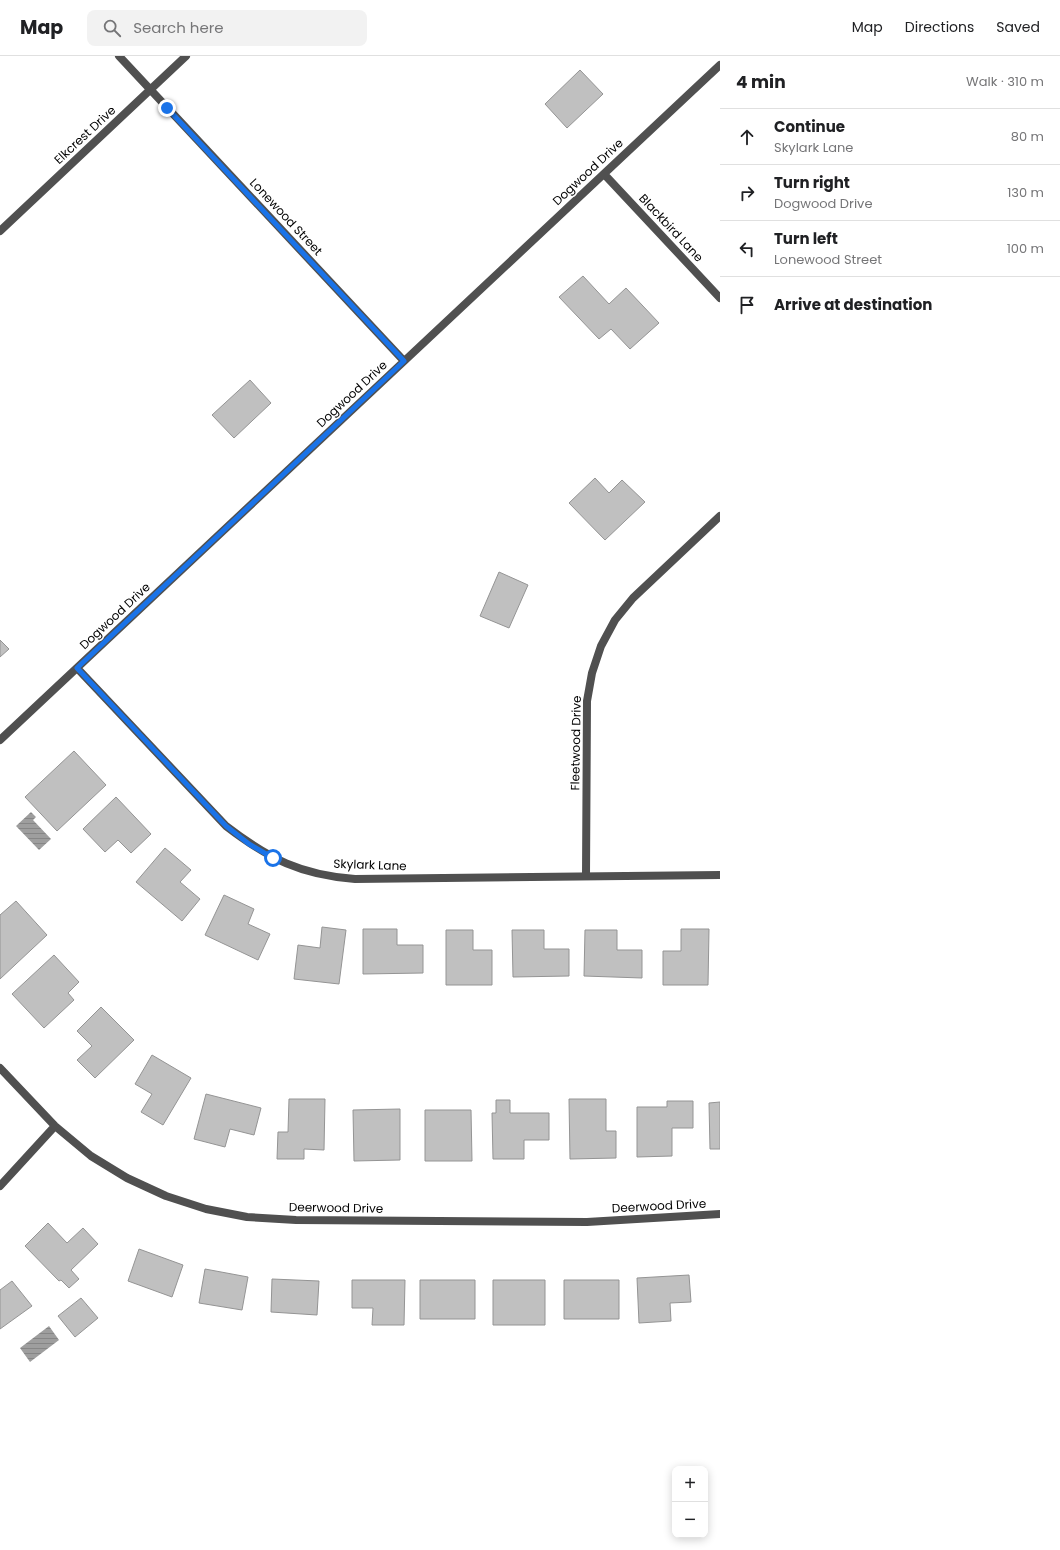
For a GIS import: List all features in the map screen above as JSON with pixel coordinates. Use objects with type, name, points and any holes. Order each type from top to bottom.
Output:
[{"type":"street","name":"Lonewood Street","points":[[119,56],[404,361]]},
{"type":"street","name":"Elkcrest Drive","points":[[0,231],[186,56]]},
{"type":"street","name":"Dogwood Drive","points":[[0,740],[720,65]]},
{"type":"street","name":"Blackbird Lane","points":[[604,174],[720,298]]},
{"type":"street","name":"Fleetwood Drive","points":[[586,876],[587,701],[592,673],[601,646],[615,620],[633,598],[720,516]]},
{"type":"street","name":"Skylark Lane","points":[[77,668],[226,826],[249,844],[273,858],[306,871],[334,878],[355,879],[720,875]]},
{"type":"street","name":"Deerwood Drive","points":[[0,1068],[55,1126],[91,1156],[127,1178],[166,1196],[206,1209],[247,1217],[296,1220],[587,1222],[720,1214]]},
{"type":"street","points":[[0,1186],[55,1126]]},
{"type":"shaded area","points":[[31,812],[36,817],[33,820],[51,839],[39,850],[16,826]]},
{"type":"shaded area","points":[[49,1326],[59,1340],[30,1362],[20,1348]]},
{"type":"building","points":[[580,70],[603,94],[567,128],[545,104]]},
{"type":"building","points":[[583,276],[609,304],[626,288],[659,323],[630,349],[611,329],[599,339],[559,297]]},
{"type":"building","points":[[250,380],[271,403],[234,438],[212,415]]},
{"type":"building","points":[[595,478],[609,493],[622,480],[645,502],[605,540],[569,503]]},
{"type":"building","points":[[499,572],[528,585],[509,628],[480,616]]},
{"type":"building","points":[[0,640],[9,649],[0,657]]},
{"type":"building","points":[[74,751],[106,785],[57,831],[25,797]]},
{"type":"building","points":[[116,797],[151,834],[131,853],[118,840],[105,852],[83,829]]},
{"type":"building","points":[[165,848],[191,870],[180,882],[200,899],[182,921],[136,882]]},
{"type":"building","points":[[224,895],[254,909],[248,924],[270,934],[258,960],[205,935]]},
{"type":"building","points":[[16,901],[47,935],[0,979],[0,915]]},
{"type":"building","points":[[322,927],[346,930],[339,984],[294,979],[298,945],[320,948]]},
{"type":"building","points":[[363,929],[397,929],[397,945],[423,945],[423,973],[363,974]]},
{"type":"building","points":[[681,929],[709,929],[708,985],[663,985],[663,951],[681,951]]},
{"type":"building","points":[[446,930],[473,930],[473,950],[492,950],[492,985],[446,985]]},
{"type":"building","points":[[512,930],[544,930],[544,949],[569,949],[569,976],[513,977]]},
{"type":"building","points":[[585,930],[617,930],[617,950],[642,950],[642,978],[584,976]]},
{"type":"building","points":[[54,955],[79,982],[68,993],[74,1000],[44,1028],[12,994]]},
{"type":"building","points":[[101,1007],[134,1040],[95,1078],[77,1060],[92,1046],[77,1031]]},
{"type":"building","points":[[152,1055],[191,1078],[163,1125],[141,1112],[152,1094],[135,1084]]},
{"type":"building","points":[[206,1094],[261,1108],[254,1135],[230,1129],[225,1147],[194,1139]]},
{"type":"building","points":[[289,1099],[325,1099],[324,1150],[304,1149],[304,1159],[277,1159],[278,1132],[288,1132]]},
{"type":"building","points":[[569,1099],[606,1099],[606,1131],[616,1131],[616,1158],[570,1159]]},
{"type":"building","points":[[496,1100],[510,1100],[510,1113],[549,1113],[549,1140],[524,1140],[524,1159],[493,1159],[492,1113],[496,1113]]},
{"type":"building","points":[[667,1101],[693,1101],[693,1128],[672,1128],[672,1156],[637,1157],[637,1107],[667,1107]]},
{"type":"building","points":[[720,1102],[720,1149],[710,1149],[709,1103]]},
{"type":"building","points":[[400,1109],[400,1160],[354,1161],[353,1110]]},
{"type":"building","points":[[425,1110],[471,1110],[472,1161],[425,1161]]},
{"type":"building","points":[[48,1223],[67,1243],[83,1228],[98,1244],[71,1270],[79,1279],[69,1288],[61,1280],[59,1281],[25,1246]]},
{"type":"building","points":[[139,1249],[183,1265],[172,1297],[128,1281]]},
{"type":"building","points":[[205,1269],[248,1277],[242,1310],[199,1303]]},
{"type":"building","points":[[689,1275],[691,1302],[670,1303],[671,1321],[639,1323],[637,1278]]},
{"type":"building","points":[[272,1279],[319,1281],[317,1315],[271,1312]]},
{"type":"building","points":[[352,1280],[405,1280],[404,1325],[372,1325],[373,1308],[352,1308]]},
{"type":"building","points":[[420,1280],[475,1280],[475,1319],[420,1319]]},
{"type":"building","points":[[493,1280],[545,1280],[545,1325],[493,1325]]},
{"type":"building","points":[[564,1280],[619,1280],[619,1319],[564,1319]]},
{"type":"building","points":[[12,1281],[32,1306],[0,1329],[0,1290]]},
{"type":"building","points":[[81,1298],[98,1318],[75,1337],[58,1316]]},
{"type":"route","points":[[167,108],[404,361],[77,668],[226,826],[249,844],[273,858]]}]
